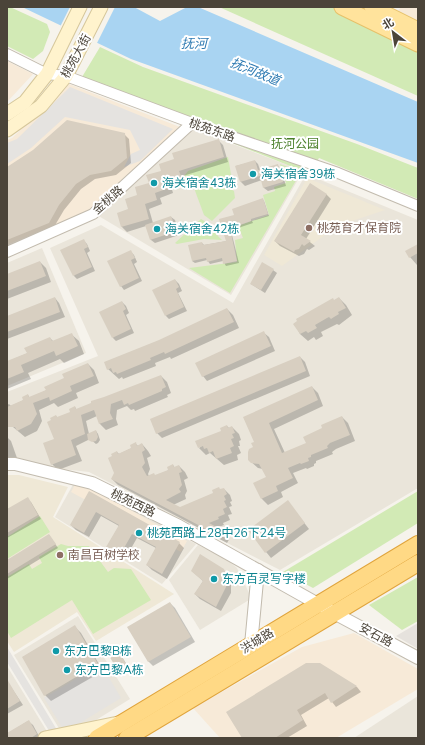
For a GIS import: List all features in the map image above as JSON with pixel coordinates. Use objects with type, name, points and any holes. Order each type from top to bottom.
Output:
[{"type":"highway","name":"洪城路","points":[[97,738],[418,544]]},
{"type":"highway","name":"洪城路","points":[[127,738],[418,563]]},
{"type":"main road","name":"桃苑大街","points":[[7,114],[25,102],[47,74],[80,7]]},
{"type":"main road","name":"桃苑大街","points":[[7,130],[41,106],[66,76],[101,7]]},
{"type":"main road","points":[[342,7],[418,44]]},
{"type":"main road","points":[[372,7],[418,30]]},
{"type":"main road","points":[[45,738],[125,721]]},
{"type":"street","name":"桃苑东路","points":[[7,54],[47,74],[66,76],[192,123],[338,173],[418,206]]},
{"type":"street","name":"金桃路","points":[[7,252],[93,214],[192,123]]},
{"type":"street","name":"桃苑西路","points":[[7,464],[15,464],[92,483],[179,526],[334,613]]},
{"type":"street","points":[[251,645],[258,570]]},
{"type":"street","name":"安石路","points":[[334,613],[418,658]]},
{"type":"shaded area","points":[[401,7],[418,7],[418,24],[397,12]]},
{"type":"shaded area","points":[[7,61],[33,74],[7,102]]},
{"type":"shaded area","points":[[69,84],[180,127],[94,209],[7,245],[7,140],[12,138]]},
{"type":"shaded area","points":[[70,87],[173,129],[140,161],[124,167],[131,154],[140,150],[130,130],[65,117],[31,148],[7,164],[7,143],[17,139]]},
{"type":"shaded area","points":[[191,128],[303,171],[231,295],[97,215]]},
{"type":"shaded area","points":[[306,174],[418,220],[418,488],[280,570],[89,472],[7,463],[7,392],[98,356],[50,248],[101,225],[233,303]]},
{"type":"shaded area","name":"桃苑育才保育院","points":[[307,178],[385,210],[355,220],[325,235],[282,266],[264,255]]},
{"type":"shaded area","points":[[42,248],[86,353],[7,386],[7,263]]},
{"type":"shaded area","name":"南昌百树学校","points":[[7,475],[19,475],[68,487],[53,517],[174,594],[96,641],[77,612],[14,652],[7,641]]},
{"type":"shaded area","points":[[75,481],[88,485],[196,544],[162,584],[55,517]]},
{"type":"shaded area","points":[[77,481],[187,541],[181,552],[71,492]]},
{"type":"shaded area","points":[[198,545],[226,559],[237,568],[249,593],[249,600],[200,630],[169,580]]},
{"type":"shaded area","points":[[78,616],[130,699],[65,738],[14,655]]},
{"type":"shaded area","points":[[418,623],[418,649],[396,636]]},
{"type":"shaded area","points":[[354,633],[418,669],[418,689],[336,738],[220,738],[193,708],[302,647]]},
{"type":"shaded area","points":[[7,647],[57,730],[51,734],[7,662]]},
{"type":"shaded area","points":[[101,664],[121,698],[65,732],[44,698]]},
{"type":"shaded area","points":[[7,666],[51,738],[7,738]]},
{"type":"shaded area","points":[[418,696],[418,738],[354,738]]},
{"type":"green space","points":[[7,7],[47,24],[50,32],[43,51],[33,59],[7,46]]},
{"type":"green space","points":[[219,7],[332,7],[418,47],[418,96]]},
{"type":"green space","name":"抚河公园","points":[[100,47],[143,67],[357,144],[418,168],[418,199],[319,158],[310,174],[180,122],[82,77]]},
{"type":"green space","points":[[228,157],[233,186],[217,180],[204,180],[175,188],[173,182],[185,175],[188,171]]},
{"type":"green space","points":[[280,164],[301,172],[230,293],[189,268],[237,262],[235,240],[243,238],[238,226],[269,215],[263,195],[275,191],[274,187],[286,183]]},
{"type":"green space","points":[[202,183],[223,185],[234,191],[235,198],[212,221],[204,215],[194,188],[196,185]]},
{"type":"green space","points":[[201,219],[207,223],[222,240],[204,239],[177,244],[175,243]]},
{"type":"green space","points":[[418,491],[418,523],[313,588],[283,572]]},
{"type":"green space","points":[[40,516],[50,532],[7,559],[7,537]]},
{"type":"green space","points":[[61,544],[68,546],[89,546],[108,572],[114,568],[131,569],[151,600],[93,634],[72,600],[11,638],[7,631],[7,577],[29,564],[32,569],[42,563],[39,557]]},
{"type":"green space","points":[[418,577],[418,621],[402,630],[369,605]]},
{"type":"water","name":"抚河","points":[[22,7],[134,7],[160,21],[187,7],[198,7],[418,102],[418,163],[131,59]]},
{"type":"pier","points":[[70,7],[115,7],[96,45],[60,27]]},
{"type":"building","points":[[67,120],[125,133],[127,158],[111,171],[90,175],[76,184],[59,205],[49,223],[7,240],[7,167],[33,150]]},
{"type":"building","name":"海关宿舍43栋","points":[[219,139],[224,157],[179,171],[181,176],[167,181],[169,188],[155,193],[157,200],[145,204],[149,219],[121,227],[117,213],[128,209],[125,199],[137,195],[135,187],[149,183],[146,175],[161,171],[159,164],[174,159],[172,153]]},
{"type":"building","name":"海关宿舍39栋","points":[[255,160],[258,170],[278,164],[283,182],[263,188],[260,176],[240,182],[235,166]]},
{"type":"building","points":[[310,183],[327,194],[301,235],[311,241],[304,246],[302,244],[299,249],[295,250],[294,252],[274,241]]},
{"type":"building","points":[[263,198],[268,214],[251,219],[251,221],[237,226],[238,231],[231,233],[237,261],[223,264],[222,258],[207,262],[206,258],[192,261],[188,245],[202,242],[203,245],[226,241],[219,219],[234,215],[232,209]]},
{"type":"building","name":"海关宿舍42栋","points":[[171,216],[177,231],[150,240],[145,225]]},
{"type":"building","points":[[84,239],[88,247],[84,249],[92,267],[73,276],[60,250]]},
{"type":"building","points":[[418,244],[418,253],[409,258],[405,251]]},
{"type":"building","points":[[131,250],[135,258],[131,260],[139,278],[120,287],[107,261]]},
{"type":"building","points":[[40,261],[46,276],[7,291],[7,274]]},
{"type":"building","points":[[262,262],[274,269],[261,290],[250,284]]},
{"type":"building","points":[[175,279],[179,287],[176,289],[184,307],[165,316],[152,290]]},
{"type":"building","points":[[55,297],[60,312],[7,332],[7,316]]},
{"type":"building","points":[[339,297],[346,308],[338,312],[339,314],[331,319],[329,317],[315,325],[317,328],[308,333],[306,331],[300,334],[293,324],[297,321],[296,319],[333,298],[334,300]]},
{"type":"building","points":[[122,301],[126,309],[123,311],[131,329],[112,338],[99,312]]},
{"type":"building","points":[[227,308],[234,322],[165,354],[164,352],[150,358],[151,360],[117,374],[116,372],[113,373],[111,368],[107,370],[104,362],[159,340]]},
{"type":"building","points":[[264,331],[271,346],[202,377],[195,363]]},
{"type":"building","points":[[72,333],[78,346],[56,356],[54,351],[21,365],[24,372],[7,379],[7,361],[27,353],[24,348],[50,337],[52,341]]},
{"type":"building","points":[[300,356],[306,371],[156,434],[150,419]]},
{"type":"building","points":[[88,363],[94,376],[70,386],[72,391],[50,401],[49,397],[33,403],[37,414],[31,424],[17,431],[15,427],[7,427],[7,407],[23,400],[22,397],[28,394],[29,397],[46,390],[44,387],[64,378],[62,374]]},
{"type":"building","points":[[161,375],[166,387],[162,389],[162,391],[129,405],[128,403],[124,405],[122,400],[111,404],[110,413],[113,419],[99,424],[94,410],[81,415],[85,434],[71,440],[76,455],[51,465],[43,443],[54,439],[47,422],[51,420],[50,418],[70,412],[69,409],[75,406],[76,409],[91,403],[91,401]]},
{"type":"building","points":[[312,386],[318,400],[269,423],[282,453],[306,443],[303,437],[322,428],[321,425],[342,416],[350,435],[330,443],[327,446],[328,448],[311,455],[311,457],[308,458],[309,461],[288,468],[293,478],[276,486],[278,491],[261,499],[253,483],[266,477],[259,464],[251,463],[248,460],[249,449],[253,447],[251,443],[254,442],[243,417]]},
{"type":"building","points":[[227,425],[228,428],[232,426],[235,433],[232,434],[234,438],[231,439],[234,446],[230,448],[232,453],[216,459],[213,451],[209,453],[207,448],[204,449],[203,446],[198,448],[195,441],[221,431],[220,428]]},
{"type":"building","points":[[96,430],[98,437],[96,441],[92,442],[88,440],[87,434]]},
{"type":"building","points":[[136,442],[137,446],[142,443],[145,450],[142,452],[145,463],[142,467],[147,476],[154,473],[155,475],[168,470],[167,467],[173,464],[174,467],[179,465],[182,472],[179,473],[182,485],[179,489],[181,492],[166,500],[180,507],[213,493],[212,490],[219,487],[220,489],[224,488],[227,494],[224,496],[226,500],[224,501],[227,507],[223,509],[225,514],[218,517],[219,519],[209,523],[224,531],[221,537],[111,479],[114,473],[108,458],[112,456],[111,454],[117,451],[118,454],[131,448],[130,445]]},
{"type":"building","name":"桃苑西路上28中26下24号","points":[[89,491],[180,542],[162,574],[146,565],[156,547],[132,534],[120,555],[106,547],[119,525],[96,512],[84,533],[70,525]]},
{"type":"building","points":[[28,497],[38,515],[7,533],[7,509]]},
{"type":"building","points":[[288,500],[305,523],[265,553],[248,530]]},
{"type":"building","points":[[49,534],[56,544],[7,574],[7,560]]},
{"type":"building","name":"东方百灵写字楼","points":[[200,554],[224,569],[227,577],[226,587],[216,607],[194,594],[203,581],[191,571]]},
{"type":"building","points":[[170,602],[191,637],[148,662],[127,627]]},
{"type":"building","points":[[75,625],[98,664],[44,696],[22,657]]},
{"type":"building","points":[[117,648],[127,666],[118,671],[108,654]]},
{"type":"building","points":[[306,663],[320,663],[357,686],[331,703],[325,693],[297,710],[303,720],[275,738],[242,738],[226,712]]},
{"type":"building","points":[[7,679],[20,701],[7,709]]},
{"type":"building","points":[[29,720],[37,734],[31,738],[7,738],[7,733]]},
{"type":"place","name":"海关宿舍39栋","points":[[253,174]]},
{"type":"place","name":"海关宿舍43栋","points":[[154,183]]},
{"type":"place","name":"桃苑育才保育院","points":[[309,228]]},
{"type":"place","name":"海关宿舍42栋","points":[[157,229]]},
{"type":"place","name":"桃苑西路上28中26下24号","points":[[139,533]]},
{"type":"place","name":"南昌百树学校","points":[[60,555]]},
{"type":"place","name":"东方百灵写字楼","points":[[214,579]]},
{"type":"place","name":"东方巴黎B栋","points":[[56,651]]},
{"type":"place","name":"东方巴黎A栋","points":[[67,670]]},
{"type":"water label","name":"抚河故道","points":[[255,72]]}]
